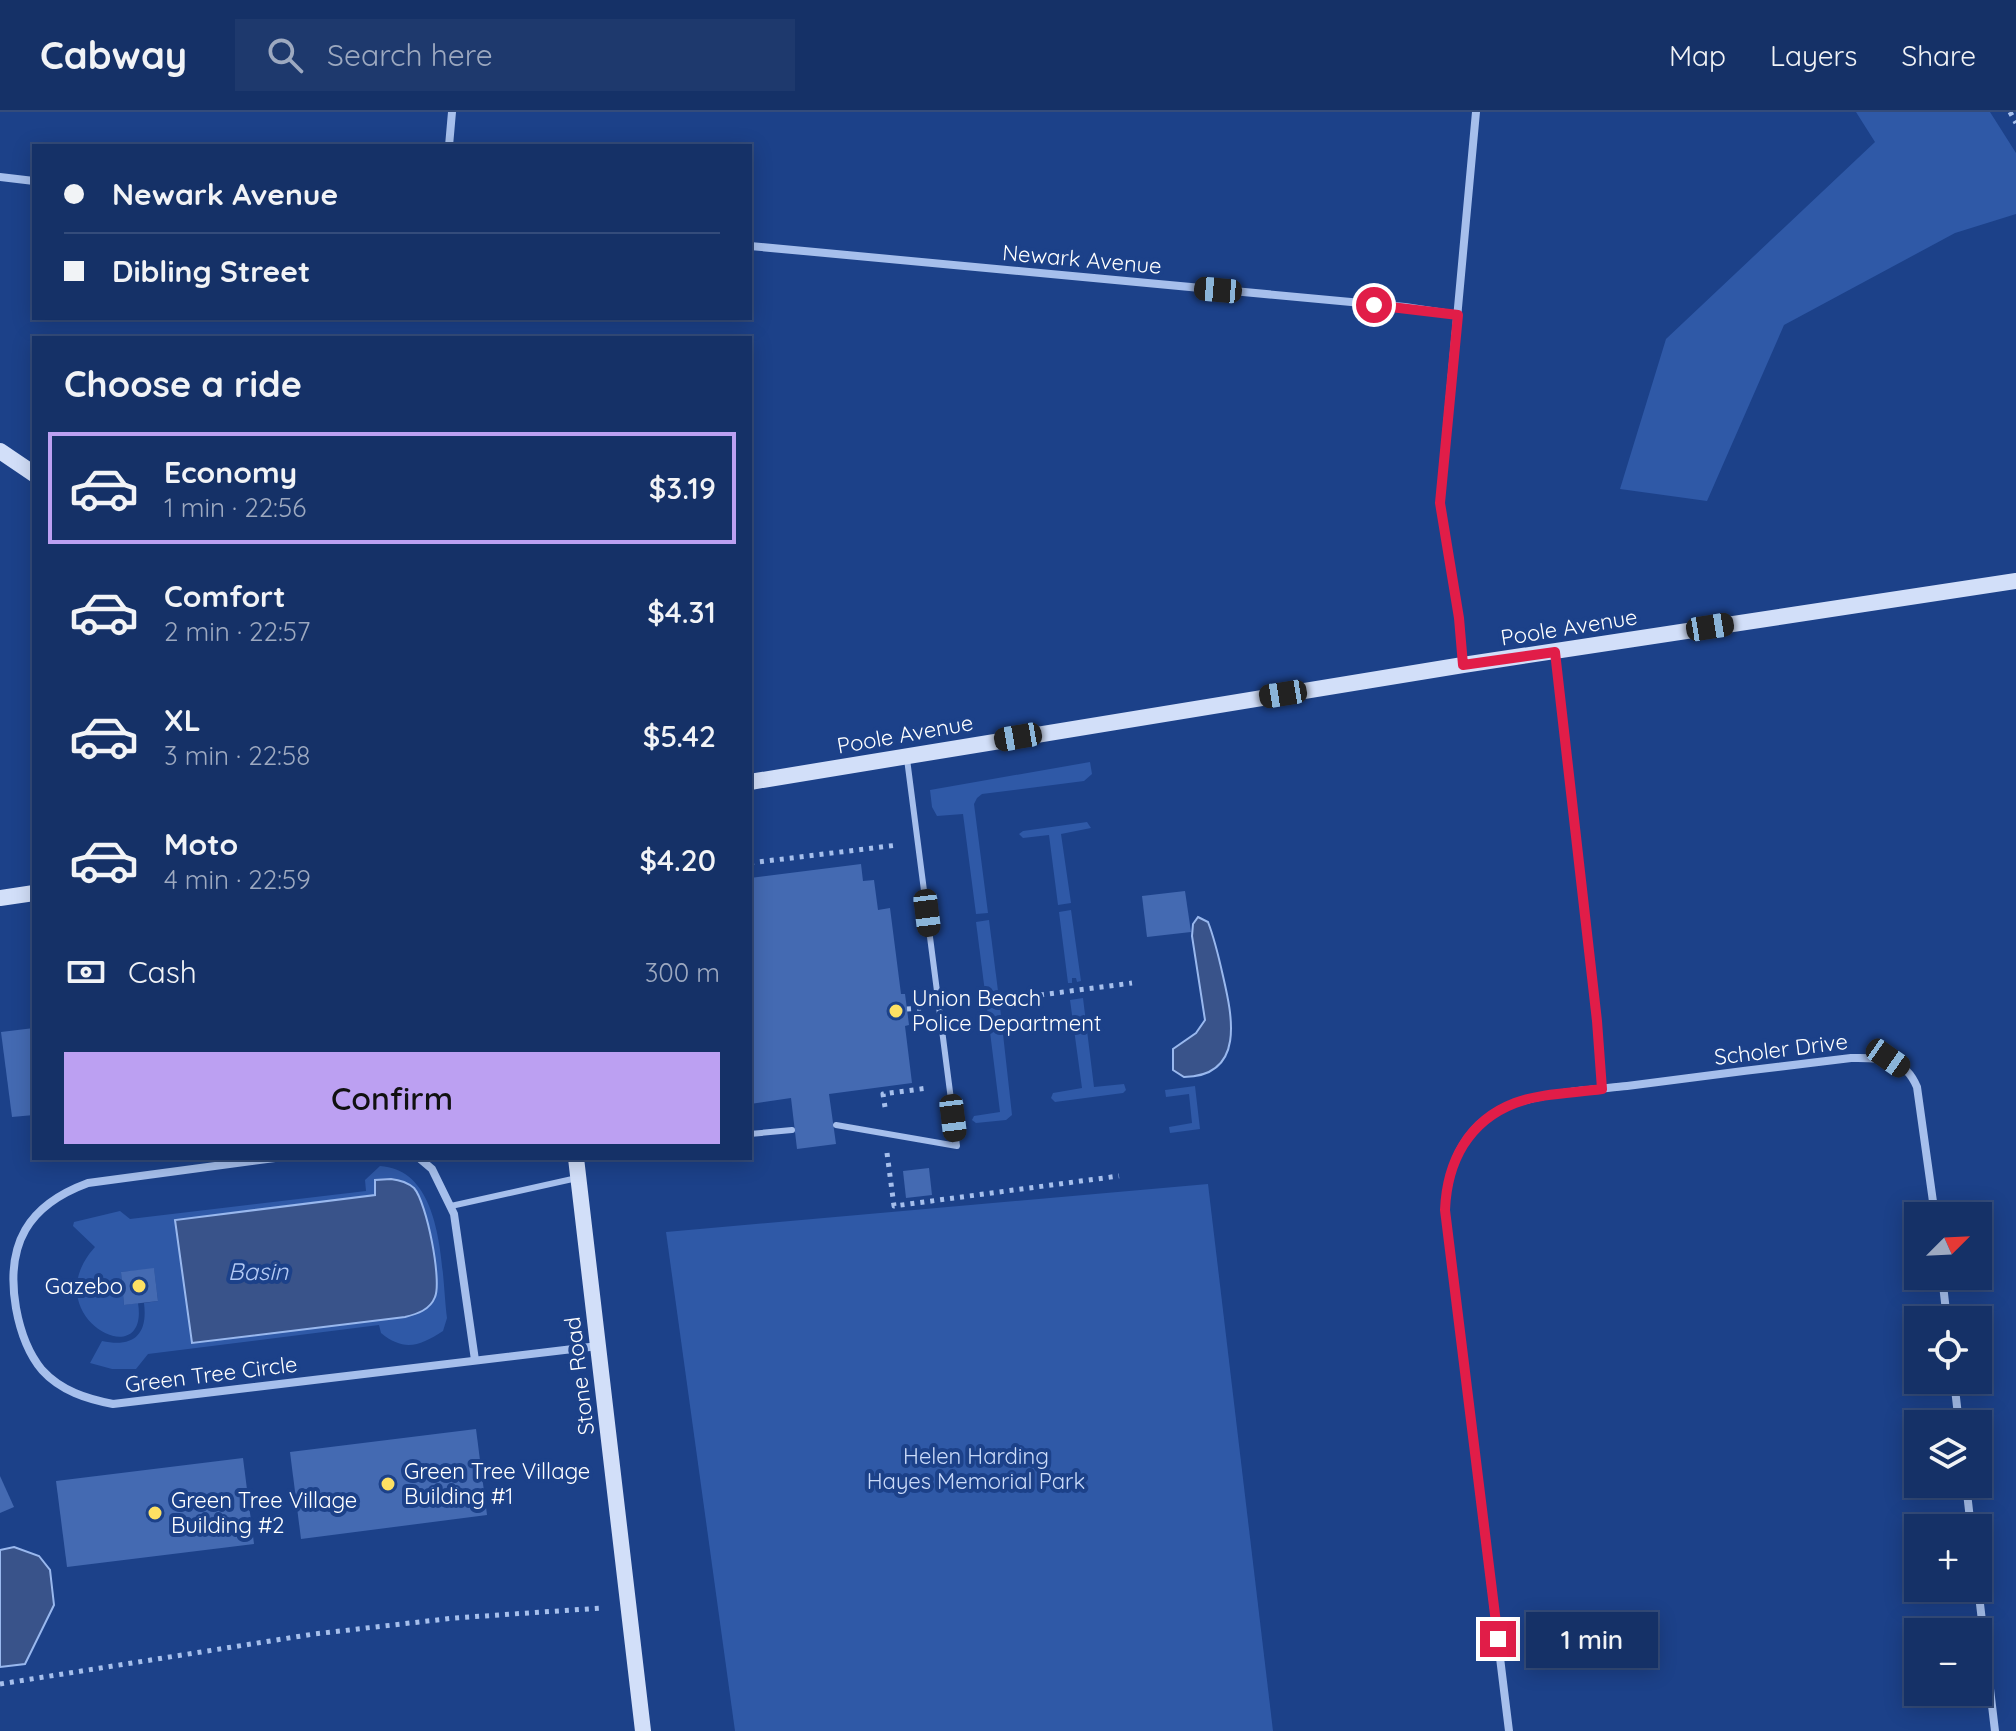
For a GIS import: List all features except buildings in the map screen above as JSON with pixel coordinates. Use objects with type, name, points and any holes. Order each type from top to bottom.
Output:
[{"type":"street","points":[[449,144],[452,112]]},
{"type":"street","points":[[1463,665],[1459,618],[1440,503],[1476,112]]},
{"type":"street","points":[[0,177],[32,181]]},
{"type":"street","name":"Newark Avenue","points":[[752,246],[1405,307],[1458,315]]},
{"type":"street","points":[[0,451],[32,473]]},
{"type":"street","name":"Poole Avenue","points":[[752,782],[1463,665],[2016,581]]},
{"type":"street","points":[[1509,1731],[1445,1210],[1446,1185],[1454,1160],[1471,1133],[1495,1112],[1518,1102],[1602,1089],[1555,652]]},
{"type":"street","points":[[0,898],[32,893]]},
{"type":"street","name":"Scholer Drive","points":[[1602,1089],[1851,1058],[1888,1058],[1912,1075],[1917,1087],[1933,1202]]},
{"type":"street","name":"Green Tree Circle","points":[[260,1160],[88,1183],[65,1191],[45,1205],[30,1220],[19,1241],[13,1268],[18,1323],[28,1349],[43,1371],[87,1399],[113,1404],[598,1346]]},
{"type":"street","points":[[421,1160],[432,1169],[451,1206],[475,1360]]},
{"type":"street","name":"Stone Road","points":[[576,1160],[643,1731]]},
{"type":"street","points":[[1980,1602],[1995,1731]]},
{"type":"lane","points":[[836,1125],[957,1146],[906,756]]},
{"type":"lane","points":[[752,1134],[792,1130]]},
{"type":"lane","points":[[451,1206],[578,1177]]},
{"type":"path","points":[[2010,112],[2016,123]]},
{"type":"path","points":[[752,863],[899,845]]},
{"type":"path","points":[[1040,995],[1132,983]]},
{"type":"path","points":[[957,1004],[997,999]]},
{"type":"path","points":[[887,1153],[894,1206],[1119,1176]]},
{"type":"path","points":[[0,1684],[314,1634],[454,1618],[629,1607]]},
{"type":"green space","points":[[1856,112],[1990,112],[2016,153],[2016,214],[1955,233],[1784,325],[1707,501],[1620,489],[1666,339],[1875,142]]},
{"type":"green space","points":[[1090,762],[1092,774],[1084,781],[982,794],[977,798],[974,804],[988,913],[976,914],[963,814],[937,816],[932,807],[930,790]]},
{"type":"green space","points":[[1087,822],[1091,828],[1061,834],[1071,903],[1058,905],[1049,835],[1023,838],[1019,834]]},
{"type":"green space","points":[[1071,910],[1081,981],[1072,978],[1072,983],[1068,983],[1059,912]]},
{"type":"green space","points":[[989,920],[998,991],[985,992],[976,922]]},
{"type":"green space","points":[[1083,998],[1094,1087],[1124,1084],[1126,1090],[1123,1093],[1055,1102],[1051,1098],[1053,1093],[1082,1088],[1070,1000]]},
{"type":"green space","points":[[1000,1007],[1012,1115],[1006,1120],[976,1123],[972,1120],[974,1116],[1000,1112],[987,1008]]},
{"type":"green space","points":[[1195,1086],[1200,1129],[1170,1133],[1169,1127],[1192,1123],[1189,1094],[1166,1097],[1165,1090]]},
{"type":"green space","name":"Basin","points":[[380,1166],[401,1172],[417,1185],[428,1204],[440,1251],[447,1318],[443,1331],[419,1343],[405,1345],[381,1333],[379,1325],[148,1354],[136,1369],[112,1369],[90,1363],[102,1341],[123,1342],[136,1336],[144,1323],[144,1303],[158,1301],[154,1269],[121,1272],[124,1305],[138,1303],[137,1325],[128,1335],[113,1336],[98,1329],[85,1315],[77,1295],[80,1272],[95,1247],[73,1226],[74,1222],[120,1211],[130,1219],[366,1191],[365,1180]]},
{"type":"green space","name":"Helen Harding Hayes Memorial Park","points":[[1208,1184],[1273,1731],[735,1731],[666,1232]]},
{"type":"water","points":[[1198,917],[1208,922],[1217,949],[1229,1008],[1230,1041],[1226,1055],[1218,1066],[1204,1074],[1184,1077],[1173,1070],[1173,1049],[1196,1033],[1205,1020],[1192,936],[1193,924]]},
{"type":"water","name":"Basin","points":[[391,1179],[414,1188],[424,1209],[435,1259],[437,1288],[433,1301],[426,1308],[405,1317],[192,1343],[175,1220],[375,1195],[375,1180]]},
{"type":"water","points":[[14,1547],[39,1556],[50,1570],[54,1605],[25,1664],[0,1667],[0,1550]]},
{"type":"place","name":"Union Beach Police Department","points":[[896,1011]]},
{"type":"place","name":"Gazebo","points":[[139,1286]]},
{"type":"place","name":"Green Tree Village Building #1","points":[[388,1484]]},
{"type":"place","name":"Green Tree Village Building #2","points":[[155,1513]]},
{"type":"route","points":[[1374,305],[1458,315],[1440,503],[1459,618],[1463,665],[1555,652],[1597,1021],[1602,1089],[1518,1102],[1495,1112],[1471,1133],[1454,1160],[1446,1185],[1445,1210],[1498,1639]]}]
